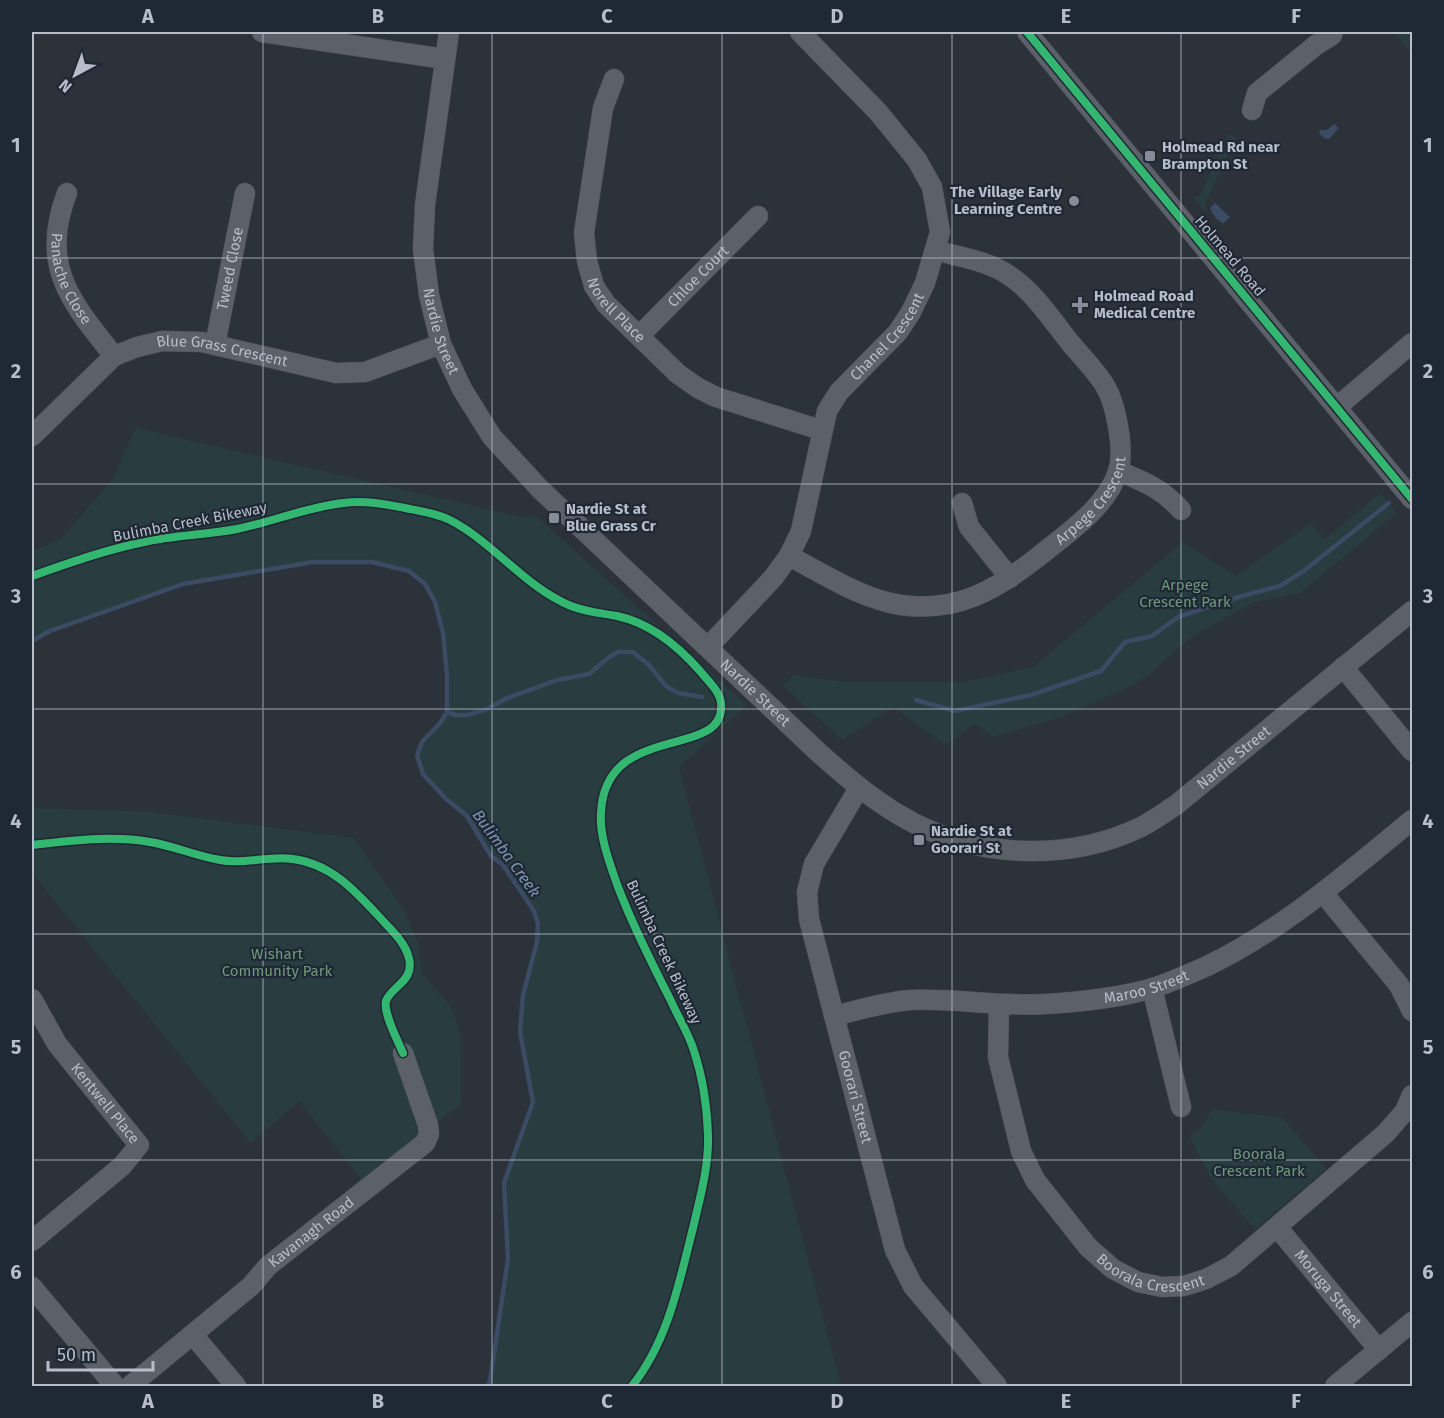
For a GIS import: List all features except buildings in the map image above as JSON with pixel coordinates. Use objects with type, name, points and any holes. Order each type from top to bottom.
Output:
[{"type":"street","points":[[262,32],[445,59]]},
{"type":"street","name":"Nardie Street","points":[[449,32],[425,205],[423,249],[429,294],[441,344],[476,413],[512,460],[540,489],[818,752],[859,788],[901,816],[935,833],[978,846],[1017,851],[1055,851],[1099,843],[1141,827],[1176,805],[1413,611]]},
{"type":"street","name":"Chanel Crescent","points":[[708,647],[773,578],[789,556],[801,531],[821,430],[827,411],[839,392],[898,332],[911,312],[925,283],[940,232],[932,187],[917,160],[878,112],[800,32]]},
{"type":"street","points":[[1252,110],[1257,93],[1320,38],[1324,41],[1334,32]]},
{"type":"street","name":"Holmead Road","points":[[1036,35],[1413,498]]},
{"type":"street","name":"Norell Place","points":[[614,79],[603,108],[584,233],[587,261],[594,286],[606,304],[678,374],[698,388],[716,397],[821,430]]},
{"type":"street","name":"Panache Close","points":[[68,193],[56,229],[61,274],[77,309],[114,356]]},
{"type":"street","name":"Tweed Close","points":[[215,345],[245,193]]},
{"type":"street","name":"Chloe Court","points":[[639,336],[758,216]]},
{"type":"street","name":"Arpege Crescent","points":[[789,556],[866,595],[900,605],[935,607],[970,599],[1010,578],[1083,519],[1102,499],[1118,471],[1120,438],[1114,407],[1104,384],[1024,286],[996,267],[935,250]]},
{"type":"street","name":"Blue Grass Crescent","points":[[32,436],[114,356],[162,341],[183,340],[215,345],[336,373],[365,372],[441,344]]},
{"type":"street","points":[[1336,406],[1413,343]]},
{"type":"street","points":[[1118,471],[1149,484],[1169,496],[1181,510]]},
{"type":"street","points":[[962,503],[969,526],[1010,578]]},
{"type":"street","points":[[1344,667],[1413,751]]},
{"type":"street","name":"Goorari Street","points":[[859,788],[814,864],[807,892],[809,919],[895,1251],[913,1286],[997,1386]]},
{"type":"street","name":"Maroo Street","points":[[834,1016],[909,1000],[999,1005],[1083,1001],[1152,988],[1182,977],[1256,941],[1323,893],[1413,820]]},
{"type":"street","points":[[1323,893],[1399,985],[1413,1011]]},
{"type":"street","points":[[1152,988],[1182,1107]]},
{"type":"street","name":"Kentwell Place","points":[[32,999],[57,1044],[139,1145],[122,1166],[32,1241]]},
{"type":"street","name":"Boorala Crescent","points":[[999,1005],[998,1057],[1021,1151],[1035,1180],[1088,1247],[1113,1269],[1138,1282],[1162,1287],[1184,1286],[1206,1279],[1231,1266],[1386,1133],[1405,1110],[1413,1095]]},
{"type":"street","name":"Kavanagh Road","points":[[130,1386],[194,1335],[250,1286],[268,1266],[425,1143],[429,1134],[428,1125],[403,1053]]},
{"type":"street","name":"Moruga Street","points":[[1277,1227],[1379,1350]]},
{"type":"street","points":[[32,1287],[115,1386]]},
{"type":"street","points":[[1335,1386],[1413,1322]]},
{"type":"street","points":[[194,1335],[236,1386]]},
{"type":"green space","points":[[1394,32],[1407,32],[1412,39],[1412,55]]},
{"type":"green space","points":[[1228,134],[1236,138],[1205,205],[1207,214],[1191,194],[1199,197]]},
{"type":"green space","points":[[136,428],[522,517],[536,516],[747,705],[679,767],[841,1386],[488,1386],[508,1259],[504,1183],[533,1102],[520,1032],[523,995],[537,942],[538,924],[534,911],[503,865],[491,856],[467,816],[446,799],[423,774],[417,755],[422,742],[447,712],[447,675],[443,633],[435,602],[425,584],[409,571],[372,562],[313,562],[183,584],[50,631],[32,641],[32,551],[60,539],[110,483]]},
{"type":"green space","name":"Arpege Crescent Park","points":[[1380,493],[1397,513],[1300,593],[1254,602],[1193,636],[1146,677],[1121,691],[1057,718],[993,737],[975,724],[945,745],[893,707],[842,740],[783,686],[793,675],[846,682],[962,682],[1033,667],[1183,542],[1236,576],[1311,523],[1325,539]]},
{"type":"green space","name":"Wishart Community Park","points":[[32,808],[149,812],[354,838],[404,910],[418,943],[422,974],[450,1005],[460,1031],[461,1104],[363,1181],[299,1101],[251,1143],[32,873]]},
{"type":"green space","name":"Boorala Crescent Park","points":[[1212,1109],[1283,1118],[1326,1169],[1255,1229],[1211,1179],[1189,1136],[1203,1126]]},
{"type":"water","points":[[1334,124],[1338,129],[1329,139],[1325,139],[1319,133],[1320,130],[1327,130]]},
{"type":"water","points":[[1215,203],[1230,217],[1224,223],[1218,220],[1210,208]]},
{"type":"waterway","points":[[916,700],[955,711],[1031,695],[1101,671],[1125,642],[1152,636],[1178,617],[1280,586],[1305,570],[1389,503]]},
{"type":"waterway","name":"Bulimba Creek","points":[[32,641],[50,631],[183,584],[313,562],[372,562],[409,571],[425,584],[435,602],[443,633],[447,675],[447,712],[422,742],[417,755],[423,774],[446,799],[467,816],[491,856],[503,865],[534,911],[538,924],[537,942],[523,995],[520,1032],[533,1102],[504,1183],[508,1259],[488,1386]]},
{"type":"waterway","points":[[447,712],[468,715],[557,680],[589,674],[618,652],[633,652],[648,664],[666,686],[678,693],[702,697]]},
{"type":"cycle path","points":[[1027,32],[1412,499]]},
{"type":"cycle path","name":"Bulimba Creek Bikeway","points":[[32,576],[130,545],[237,529],[330,505],[359,502],[389,505],[428,512],[450,520],[481,540],[539,588],[571,606],[629,619],[652,630],[682,653],[713,686],[721,703],[718,721],[705,732],[643,752],[623,764],[608,783],[601,812],[603,840],[618,887],[643,945],[692,1045],[706,1103],[708,1147],[704,1182],[677,1290],[655,1350],[632,1386]]},
{"type":"cycle path","points":[[32,845],[91,839],[135,840],[220,860],[293,859],[307,862],[333,874],[364,901],[398,937],[408,955],[409,971],[386,1001],[389,1020],[403,1053]]},
{"type":"place","name":"Holmead Rd near Brampton St","points":[[1150,156]]},
{"type":"place","name":"The Village Early Learning Centre","points":[[1074,201]]},
{"type":"place","name":"Holmead Road Medical Centre","points":[[1080,305]]},
{"type":"place","name":"Nardie St at Blue Grass Cr","points":[[554,518]]},
{"type":"place","name":"Nardie St at Goorari St","points":[[919,840]]}]
